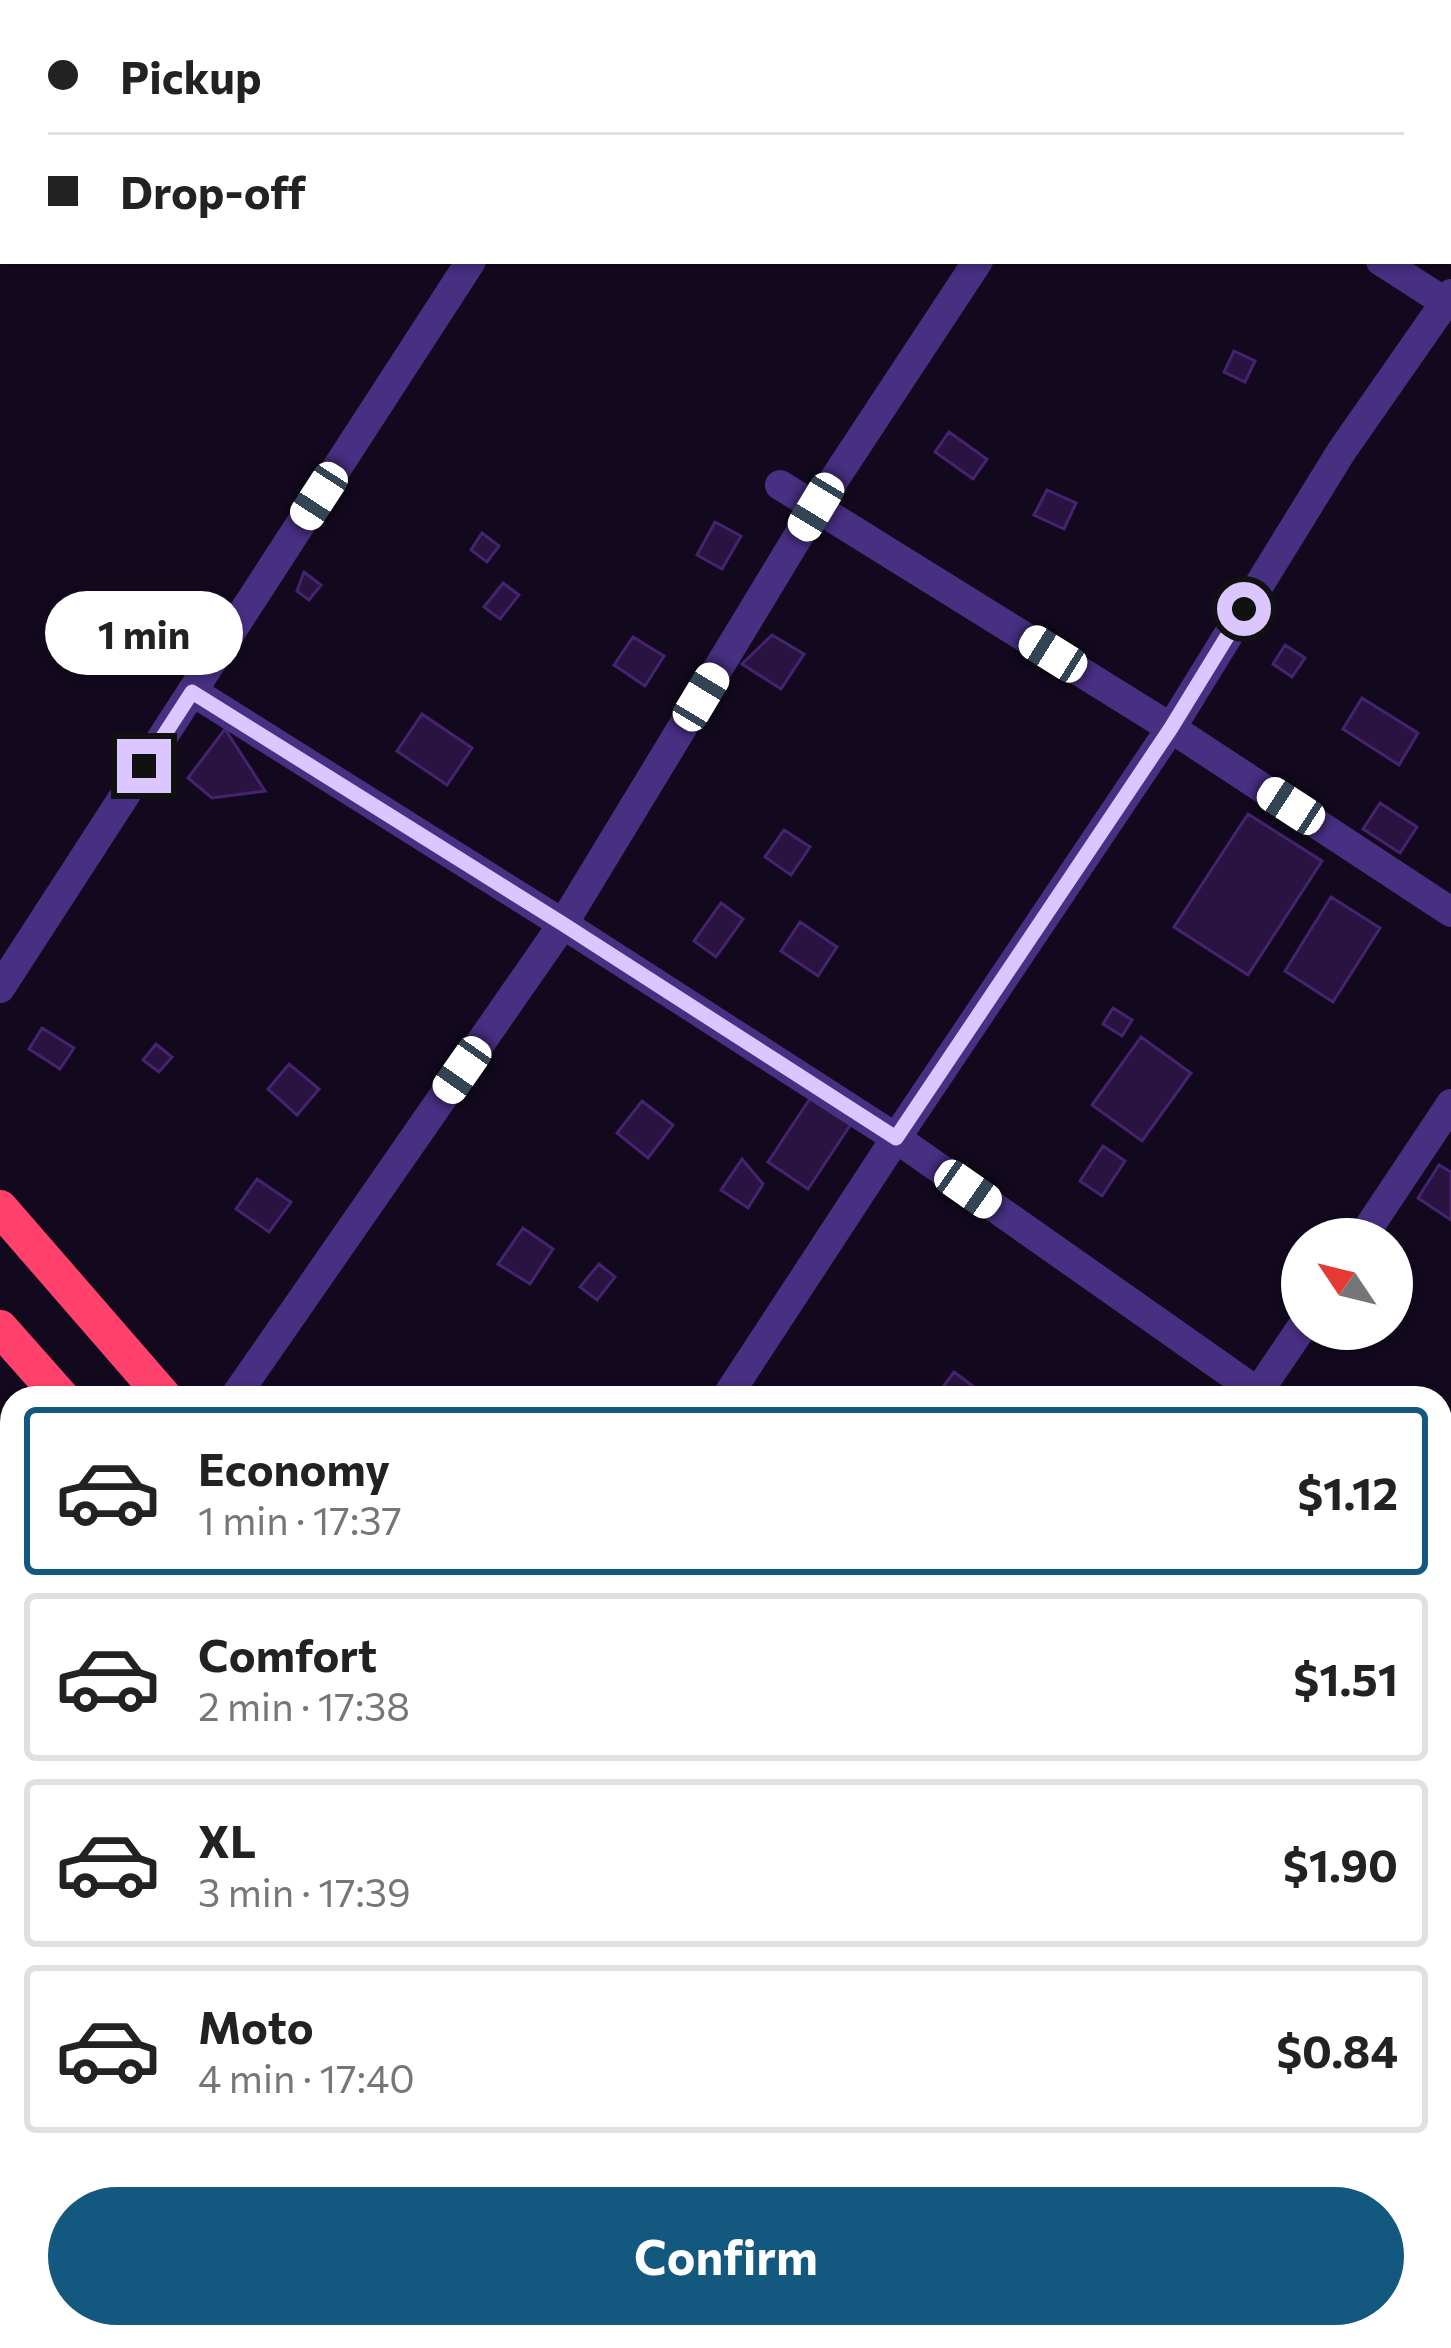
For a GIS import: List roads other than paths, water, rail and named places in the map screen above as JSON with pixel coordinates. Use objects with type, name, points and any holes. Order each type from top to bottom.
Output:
[{"type":"highway","points":[[0,1208],[155,1386]]},
{"type":"highway","points":[[0,1328],[51,1386]]},
{"type":"street","points":[[0,988],[469,264]]},
{"type":"street","points":[[242,1386],[563,924],[816,507],[975,264]]},
{"type":"street","points":[[734,1386],[1171,728],[1340,452],[1449,301],[1386,264]]},
{"type":"street","points":[[780,484],[1171,728],[1451,912]]},
{"type":"street","points":[[192,692],[896,1138],[1245,1386]]},
{"type":"street","points":[[1374,1218],[1451,1104]]},
{"type":"street","points":[[1265,1386],[1288,1350]]}]
